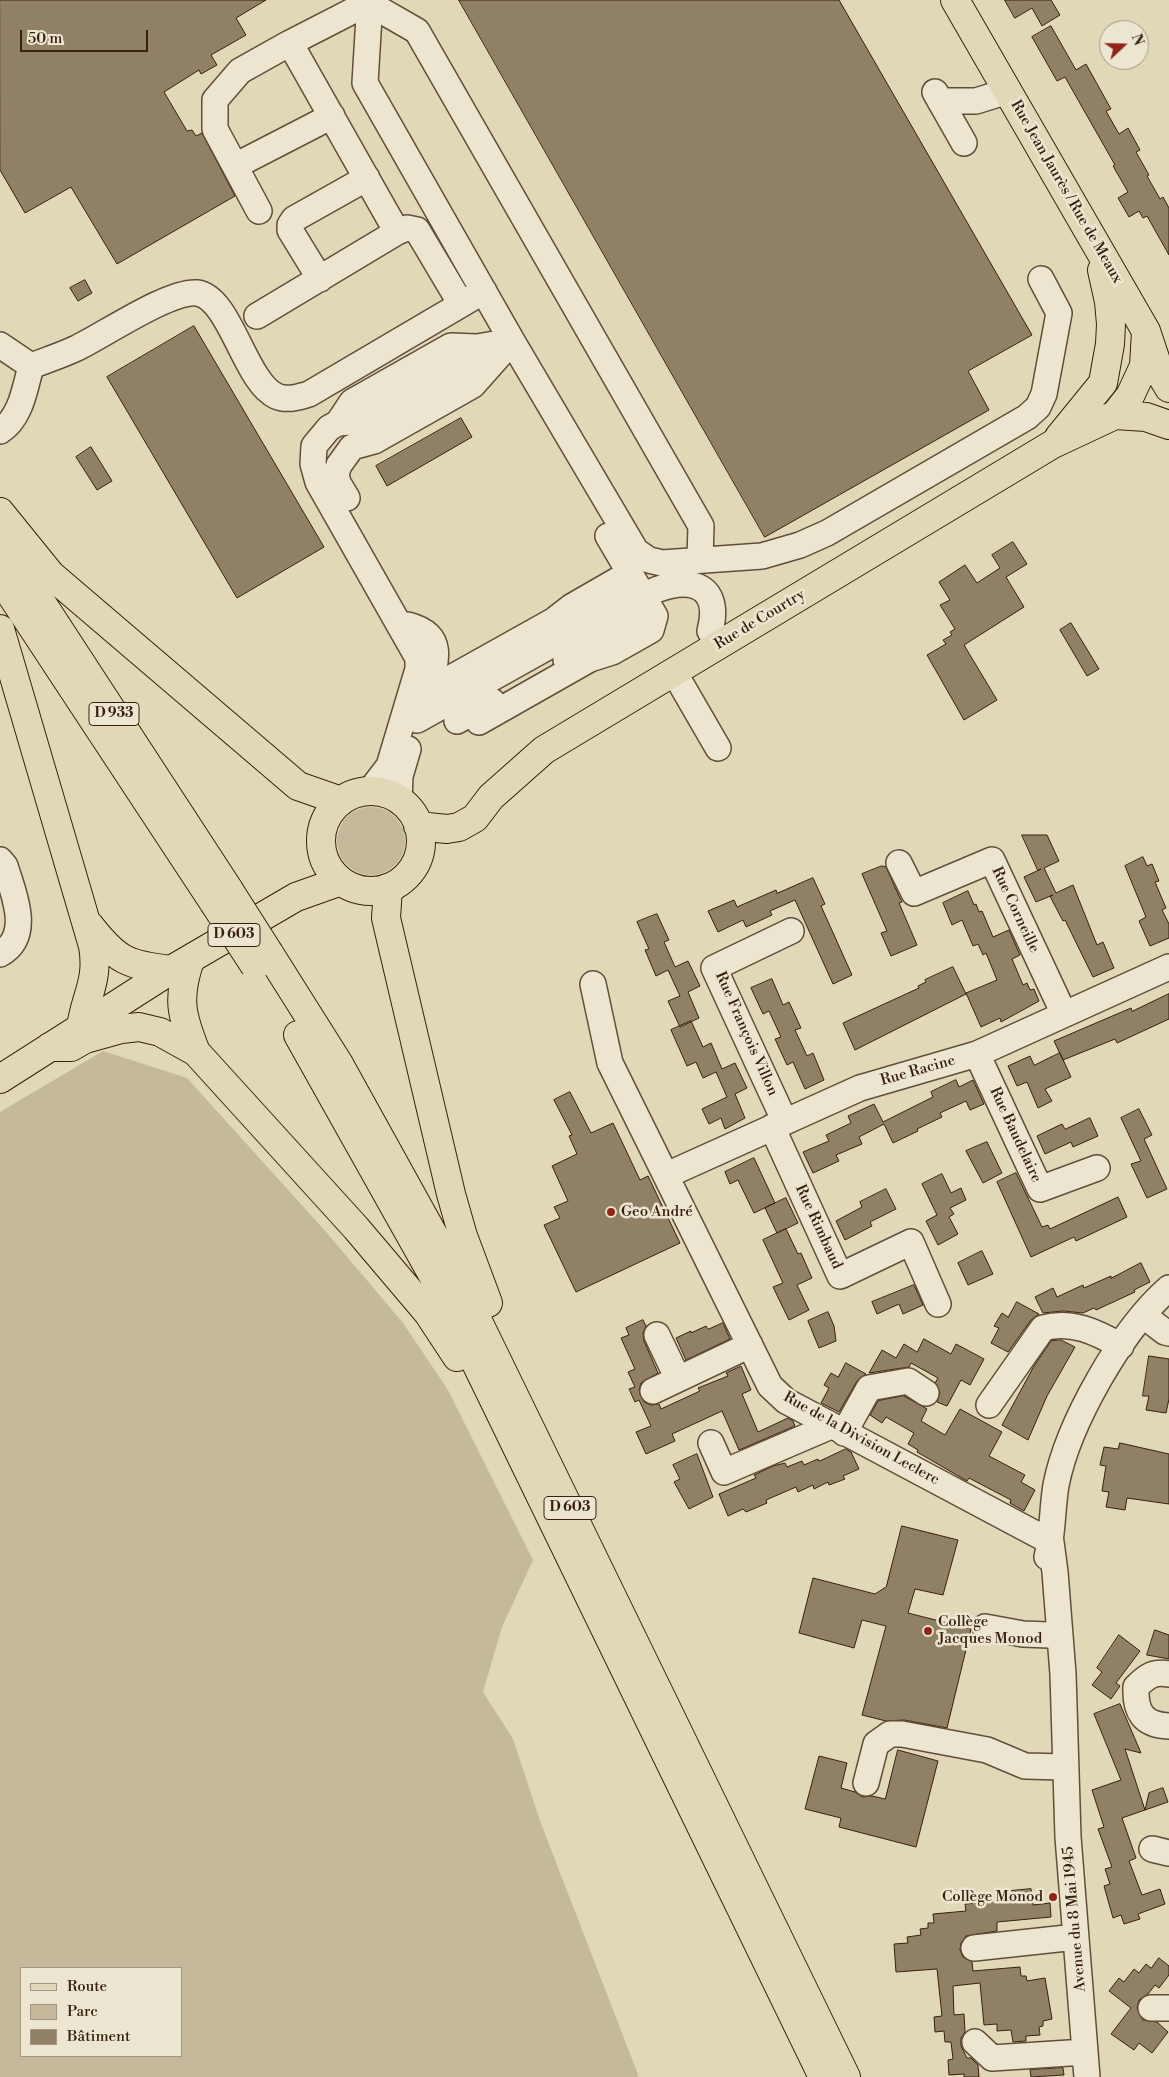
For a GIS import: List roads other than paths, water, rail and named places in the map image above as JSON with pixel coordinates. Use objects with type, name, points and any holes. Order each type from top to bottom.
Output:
[{"type":"main road","name":"Rue Jean Jaurès / Rue de Meaux","points":[[955,0],[1146,331],[1160,372],[1169,388]]},
{"type":"main road","points":[[1053,444],[1103,383],[1110,344],[1111,324],[1109,302],[1096,243]]},
{"type":"main road","points":[[1146,331],[1169,360]]},
{"type":"main road","name":"Rue de Courtry","points":[[1115,416],[1130,396],[1144,366],[1146,331]]},
{"type":"main road","points":[[1103,383],[1123,380],[1137,382],[1169,396]]},
{"type":"main road","name":"Rue de Courtry","points":[[418,826],[441,829],[459,827],[475,818],[492,797],[544,750],[1053,444],[1115,416],[1146,417],[1169,425]]},
{"type":"main road","points":[[0,512],[51,575],[102,620],[298,786],[341,801]]},
{"type":"main road","name":"D 933","points":[[0,539],[221,897]]},
{"type":"main road","name":"D 933","points":[[0,578],[221,897]]},
{"type":"main road","points":[[0,629],[88,922],[96,962],[94,980],[80,1027]]},
{"type":"main road","points":[[417,859],[447,846],[477,837],[501,806],[512,778]]},
{"type":"main road","points":[[369,792],[384,794],[399,801],[412,814],[418,826],[420,847],[417,859],[410,871],[400,881],[388,888],[364,891],[353,888],[331,872],[324,859],[321,834],[328,816],[341,801],[349,796],[369,792]]},
{"type":"main road","points":[[296,896],[324,859]]},
{"type":"main road","points":[[0,1079],[11,1064],[50,1047],[296,896],[341,881]]},
{"type":"main road","points":[[388,888],[386,918],[451,1194],[478,1279],[533,1399],[530,1448]]},
{"type":"main road","name":"D 603","points":[[221,897],[262,960],[316,1063],[530,1448],[846,2077]]},
{"type":"main road","points":[[88,922],[102,942],[128,963],[181,965]]},
{"type":"main road","points":[[181,965],[183,981],[182,1017],[196,1052]]},
{"type":"main road","points":[[50,1047],[71,1047],[85,1039],[121,1029],[140,1027],[160,1032],[196,1052],[356,1228],[428,1313],[444,1335],[490,1421],[530,1448]]},
{"type":"main road","name":"D 603","points":[[530,1448],[823,2077]]},
{"type":"street","points":[[259,212],[214,129],[215,100],[240,71],[367,1]]},
{"type":"street","points":[[367,1],[365,83],[512,341],[636,551],[649,560],[662,563],[762,556],[800,545],[828,533],[1027,417],[1038,407],[1044,394],[1059,313],[1041,279]]},
{"type":"street","points":[[367,1],[418,31],[701,526],[700,559]]},
{"type":"street","points":[[290,43],[398,232]]},
{"type":"street","points":[[976,101],[962,139],[937,96],[976,101],[1008,91]]},
{"type":"street","points":[[235,166],[332,116]]},
{"type":"street","points":[[320,278],[290,230],[290,224],[294,219],[367,178]]},
{"type":"street","points":[[257,316],[406,228],[417,230],[461,304]]},
{"type":"street","points":[[31,366],[78,348],[144,311],[179,296],[197,293],[209,298],[221,311],[263,386],[276,396],[292,399],[310,394],[484,291]]},
{"type":"street","points":[[347,498],[338,483],[336,474],[339,465],[352,447],[374,441],[473,385],[482,357],[512,341]]},
{"type":"street","points":[[0,344],[31,366]]},
{"type":"street","points":[[428,714],[418,669],[418,658],[318,482],[313,464],[314,446],[329,428],[338,423],[352,402],[451,346],[482,357]]},
{"type":"street","points":[[0,431],[5,428],[19,409],[31,366]]},
{"type":"street","points":[[428,714],[569,635],[591,629],[650,630],[655,616],[597,517]]},
{"type":"street","points":[[591,629],[640,592],[688,584],[702,588],[713,603],[714,615],[710,631],[718,645]]},
{"type":"street","points":[[369,792],[428,714],[548,612],[591,629]]},
{"type":"street","points":[[399,801],[400,776],[428,714],[436,662],[436,647],[430,635],[420,628],[408,625],[402,628]]},
{"type":"street","points":[[428,714],[590,659],[591,629]]},
{"type":"street","points":[[674,672],[718,748]]},
{"type":"street","points":[[0,860],[4,866],[19,911],[17,932],[8,950],[0,954]]},
{"type":"street","name":"Rue Corneille","points":[[899,863],[914,893],[992,860],[1064,1014]]},
{"type":"street","name":"Rue François Villon","points":[[778,1124],[714,968],[792,932]]},
{"type":"street","name":"Rue Racine","points":[[667,1176],[860,1088],[977,1054],[1169,967]]},
{"type":"street","name":"Rue de la Division Leclerc","points":[[594,984],[610,1063],[770,1386],[786,1401],[1051,1542]]},
{"type":"street","name":"Rue Baudelaire","points":[[977,1054],[1040,1189],[1097,1168]]},
{"type":"street","name":"Rue Rimbaud","points":[[778,1124],[840,1276],[911,1242],[938,1304]]},
{"type":"street","name":"Avenue du 8 Mai 1945","points":[[1064,1764],[1054,1711],[1044,1590],[1045,1565],[1051,1542],[1056,1485],[1078,1420],[1103,1372],[1144,1316],[1169,1288]]},
{"type":"street","points":[[1144,1316],[1169,1333]]},
{"type":"street","points":[[989,1405],[1043,1328],[1060,1323],[1096,1332],[1121,1346]]},
{"type":"street","points":[[657,1335],[678,1379]]},
{"type":"street","points":[[653,1391],[750,1346]]},
{"type":"street","points":[[711,1443],[724,1472],[838,1429],[869,1388],[908,1382],[926,1393]]},
{"type":"street","name":"Avenue du 8 Mai 1945","points":[[1051,1542],[1063,1674],[1064,1764],[1087,2077]]},
{"type":"street","points":[[985,1627],[1023,1634],[1049,1635]]},
{"type":"street","points":[[1169,1674],[1158,1672],[1145,1678],[1136,1687],[1135,1703],[1145,1718],[1154,1726],[1169,1726]]},
{"type":"street","points":[[866,1783],[876,1744],[890,1734],[902,1734],[988,1750],[1025,1766],[1064,1764]]},
{"type":"street","points":[[974,1948],[1076,1937]]},
{"type":"street","points":[[975,2042],[992,2058],[1085,2052]]},
{"type":"place","name":"Geo André","points":[[611,1212]]},
{"type":"place","name":"Collège Jacques Monod","points":[[928,1631]]},
{"type":"place","name":"Collège Monod","points":[[1053,1897]]}]
